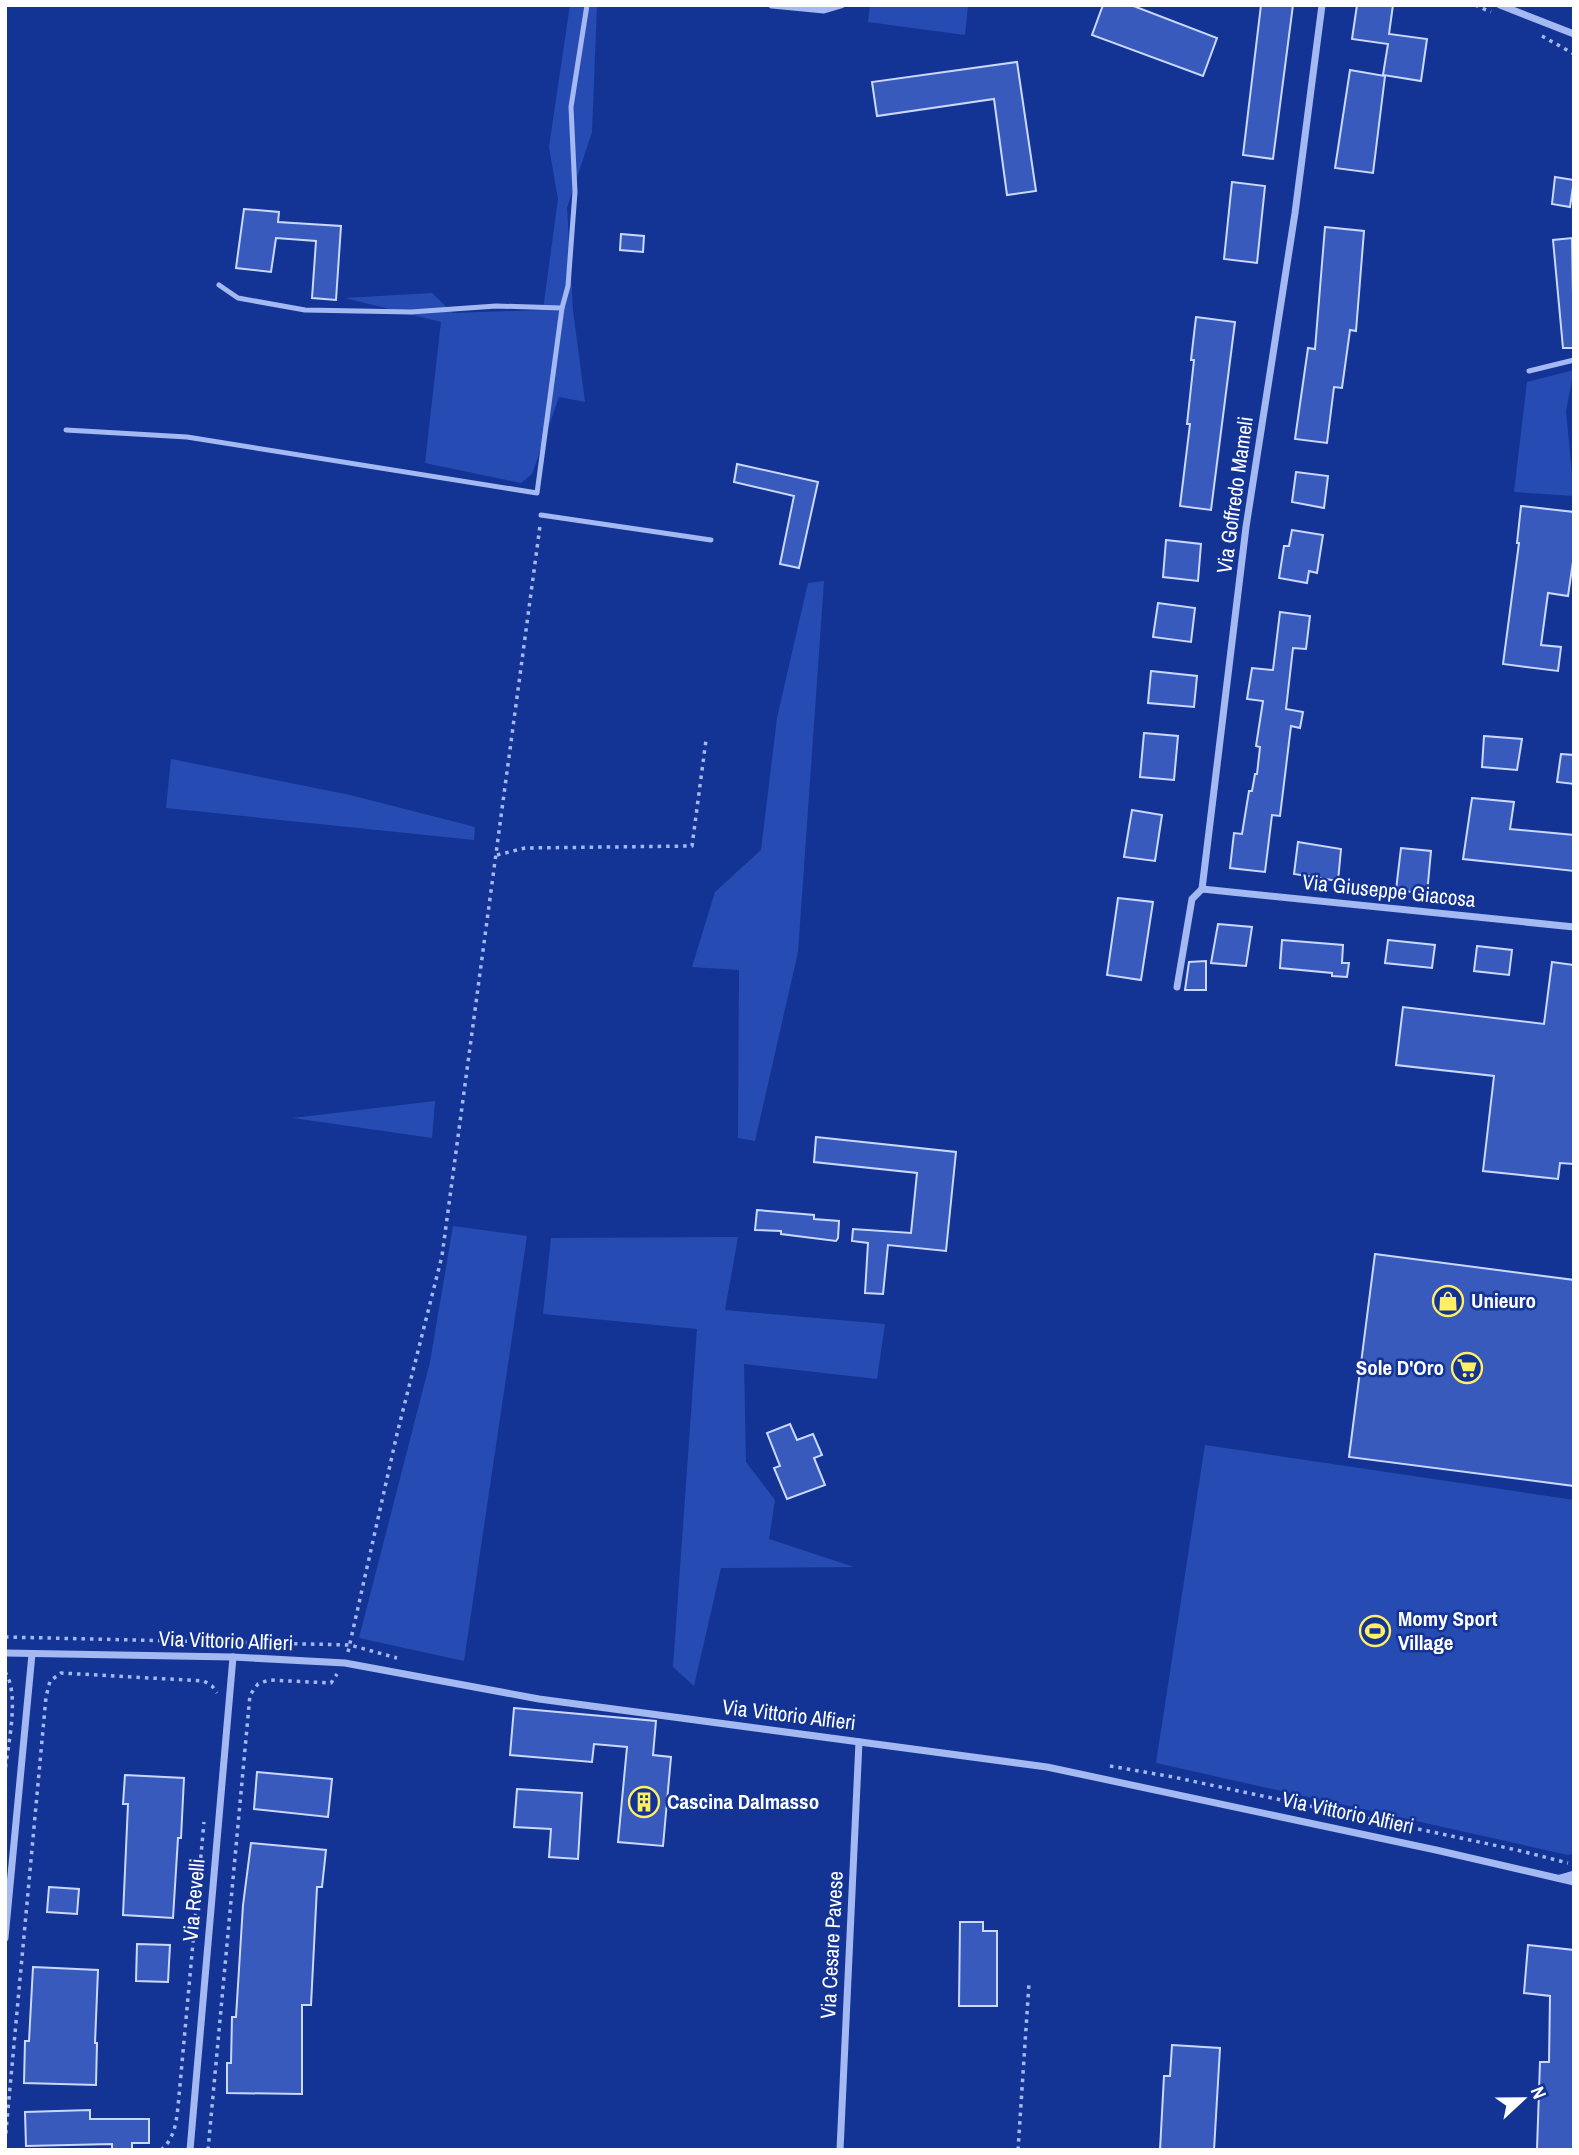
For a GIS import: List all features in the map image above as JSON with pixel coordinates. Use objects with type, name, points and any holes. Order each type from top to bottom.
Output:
[{"type":"street","points":[[772,5],[824,10],[841,5]]},
{"type":"street","name":"Via Goffredo Mameli","points":[[1177,987],[1192,899],[1202,889],[1247,527],[1295,213],[1322,5]]},
{"type":"street","points":[[1500,5],[1574,34]]},
{"type":"street","name":"Via Giuseppe Giacosa","points":[[1202,889],[1574,927]]},
{"type":"street","name":"Via Vittorio Alfieri","points":[[5,1653],[233,1657],[345,1663],[501,1694],[1047,1767],[1574,1882]]},
{"type":"street","points":[[5,1938],[32,1654]]},
{"type":"street","name":"Via Revelli","points":[[191,2148],[233,1657]]},
{"type":"street","name":"Via Cesare Pavese","points":[[840,2150],[859,1742]]},
{"type":"street","name":"Via Vittorio Alfieri","points":[[1559,1878],[1574,1874]]},
{"type":"lane","points":[[66,430],[187,437],[537,493],[562,308],[568,286],[575,192],[571,107],[587,5]]},
{"type":"lane","points":[[219,285],[238,298],[305,310],[411,312],[496,306],[562,308]]},
{"type":"lane","points":[[1529,371],[1574,359]]},
{"type":"lane","points":[[541,515],[711,540]]},
{"type":"path","points":[[208,2150],[250,1695],[258,1684],[269,1680],[331,1683],[345,1663],[397,1434],[442,1256],[541,515]]},
{"type":"path","points":[[497,855],[525,848],[692,846],[706,740]]},
{"type":"path","points":[[5,1672],[11,1680],[12,1695],[5,1771]]},
{"type":"path","points":[[5,2142],[46,1696],[50,1681],[61,1673],[204,1681],[217,1693]]},
{"type":"path","points":[[161,2150],[167,2145],[175,2129],[177,2118],[205,1817]]},
{"type":"path","points":[[1018,2150],[1029,1983]]},
{"type":"shaded area","points":[[570,5],[597,5],[592,132],[567,208],[573,310],[585,402],[559,397],[532,474],[521,483],[425,463],[441,322],[345,298],[432,293],[453,313],[543,310],[558,199],[549,147]]},
{"type":"shaded area","points":[[870,5],[968,5],[965,35],[868,22]]},
{"type":"shaded area","points":[[1574,370],[1566,411],[1574,496],[1514,492],[1527,382]]},
{"type":"shaded area","points":[[824,581],[798,952],[755,1141],[738,1138],[739,970],[692,967],[715,892],[761,850],[777,718],[808,583]]},
{"type":"shaded area","points":[[171,759],[350,795],[475,827],[474,840],[166,808]]},
{"type":"shaded area","points":[[435,1101],[432,1138],[293,1118]]},
{"type":"shaded area","points":[[453,1226],[527,1236],[464,1661],[359,1638],[430,1362]]},
{"type":"shaded area","points":[[738,1237],[725,1310],[885,1324],[877,1379],[744,1364],[746,1462],[775,1500],[769,1539],[854,1567],[721,1568],[694,1686],[673,1667],[697,1329],[543,1314],[551,1238]]},
{"type":"shaded area","name":"Momy Sport Village","points":[[1205,1445],[1574,1500],[1574,1853],[1568,1855],[1156,1763]]},
{"type":"building","points":[[1103,5],[1131,5],[1217,38],[1203,76],[1092,35]]},
{"type":"building","points":[[1261,5],[1293,5],[1273,159],[1243,155]]},
{"type":"building","points":[[1357,5],[1393,5],[1389,34],[1427,39],[1421,81],[1383,75],[1388,44],[1352,39]]},
{"type":"building","points":[[1017,62],[1036,191],[1007,195],[994,99],[877,116],[872,82]]},
{"type":"building","points":[[1350,70],[1385,76],[1373,173],[1335,168]]},
{"type":"building","points":[[1555,177],[1574,180],[1570,207],[1552,204]]},
{"type":"building","points":[[1232,182],[1265,186],[1257,263],[1224,259]]},
{"type":"building","points":[[244,209],[279,212],[278,222],[341,226],[336,300],[312,298],[316,241],[276,238],[271,272],[236,268]]},
{"type":"building","points":[[1325,227],[1364,231],[1356,331],[1350,330],[1342,388],[1334,387],[1327,443],[1295,439],[1308,348],[1315,349]]},
{"type":"building","points":[[621,234],[644,236],[643,252],[620,250]]},
{"type":"building","points":[[1572,238],[1574,348],[1563,348],[1553,240]]},
{"type":"building","points":[[1196,317],[1235,322],[1211,510],[1180,506],[1190,424],[1187,424]]},
{"type":"building","points":[[737,464],[818,482],[799,568],[780,564],[794,496],[734,482]]},
{"type":"building","points":[[1296,472],[1328,476],[1324,508],[1292,502]]},
{"type":"building","points":[[1521,506],[1574,512],[1574,555],[1568,596],[1548,593],[1541,645],[1561,647],[1558,671],[1503,664],[1519,543]]},
{"type":"building","points":[[1292,530],[1323,535],[1317,573],[1309,571],[1307,583],[1279,578],[1284,546],[1289,546]]},
{"type":"building","points":[[1166,540],[1201,544],[1198,581],[1163,577]]},
{"type":"building","points":[[1158,603],[1195,608],[1191,642],[1153,637]]},
{"type":"building","points":[[1280,612],[1310,616],[1306,649],[1293,648],[1286,709],[1303,712],[1300,728],[1291,726],[1280,816],[1272,815],[1265,872],[1230,868],[1234,833],[1242,834],[1249,791],[1252,791],[1257,774],[1260,747],[1256,746],[1263,701],[1247,699],[1252,668],[1273,670]]},
{"type":"building","points":[[1151,671],[1197,676],[1194,707],[1148,703]]},
{"type":"building","points":[[1144,733],[1178,736],[1174,780],[1140,777]]},
{"type":"building","points":[[1484,736],[1522,739],[1517,770],[1482,767]]},
{"type":"building","points":[[1561,754],[1574,755],[1574,784],[1557,782]]},
{"type":"building","points":[[1472,798],[1514,802],[1510,829],[1574,835],[1574,871],[1463,859]]},
{"type":"building","points":[[1132,810],[1162,815],[1155,861],[1124,857]]},
{"type":"building","points":[[1298,842],[1341,849],[1338,881],[1294,874]]},
{"type":"building","points":[[1401,848],[1431,851],[1427,894],[1396,890]]},
{"type":"building","points":[[1118,898],[1153,902],[1141,980],[1107,975]]},
{"type":"building","points":[[1218,924],[1252,927],[1246,966],[1211,963]]},
{"type":"building","points":[[1282,940],[1343,945],[1342,963],[1349,963],[1347,977],[1280,968]]},
{"type":"building","points":[[1388,940],[1435,945],[1432,968],[1385,963]]},
{"type":"building","points":[[1477,946],[1512,950],[1509,975],[1474,971]]},
{"type":"building","points":[[1206,961],[1206,990],[1185,990],[1189,962]]},
{"type":"building","points":[[1552,962],[1574,965],[1574,1164],[1560,1163],[1558,1179],[1483,1171],[1494,1076],[1396,1065],[1403,1007],[1544,1024]]},
{"type":"building","points":[[816,1137],[956,1152],[946,1251],[888,1245],[883,1294],[865,1293],[868,1243],[852,1241],[853,1229],[911,1233],[917,1173],[814,1162]]},
{"type":"building","points":[[757,1210],[814,1215],[814,1219],[839,1221],[838,1238],[836,1241],[781,1234],[781,1231],[755,1230]]},
{"type":"building","name":"Sole D'Oro","points":[[1375,1254],[1574,1280],[1574,1486],[1349,1457]]},
{"type":"building","points":[[790,1424],[797,1440],[813,1434],[822,1455],[814,1458],[825,1485],[787,1499],[774,1468],[780,1466],[767,1433]]},
{"type":"building","name":"Cascina Dalmasso","points":[[514,1708],[656,1721],[653,1755],[671,1757],[663,1846],[618,1842],[627,1747],[594,1744],[592,1762],[510,1755]]},
{"type":"building","points":[[257,1772],[332,1779],[328,1817],[254,1809]]},
{"type":"building","points":[[125,1775],[184,1778],[173,1918],[123,1915],[128,1804],[123,1804]]},
{"type":"building","points":[[517,1789],[582,1793],[578,1859],[549,1857],[551,1829],[514,1827]]},
{"type":"building","points":[[251,1843],[326,1850],[322,1887],[317,1887],[311,2005],[302,2005],[302,2094],[227,2093],[227,2063],[231,2063],[232,2017],[236,2017],[243,1905]]},
{"type":"building","points":[[49,1887],[79,1889],[77,1914],[47,1912]]},
{"type":"building","points":[[960,1922],[983,1922],[983,1931],[997,1931],[997,2006],[959,2006]]},
{"type":"building","points":[[137,1944],[170,1945],[168,1982],[136,1981]]},
{"type":"building","points":[[1528,1945],[1574,1950],[1574,2149],[1537,2149],[1540,2062],[1549,2062],[1550,1996],[1524,1993]]},
{"type":"building","points":[[33,1967],[98,1970],[96,2085],[24,2083],[25,2041],[29,2041]]},
{"type":"building","points":[[1172,2045],[1220,2048],[1214,2150],[1160,2150],[1164,2076],[1170,2076]]},
{"type":"building","points":[[90,2110],[90,2119],[149,2119],[149,2143],[132,2143],[132,2150],[112,2150],[112,2144],[26,2146],[25,2112]]},
{"type":"place","name":"Unieuro","points":[[1448,1301]]},
{"type":"place","name":"Sole D'Oro","points":[[1467,1368]]},
{"type":"place","name":"Momy Sport Village","points":[[1375,1631]]},
{"type":"place","name":"Cascina Dalmasso","points":[[644,1802]]}]
